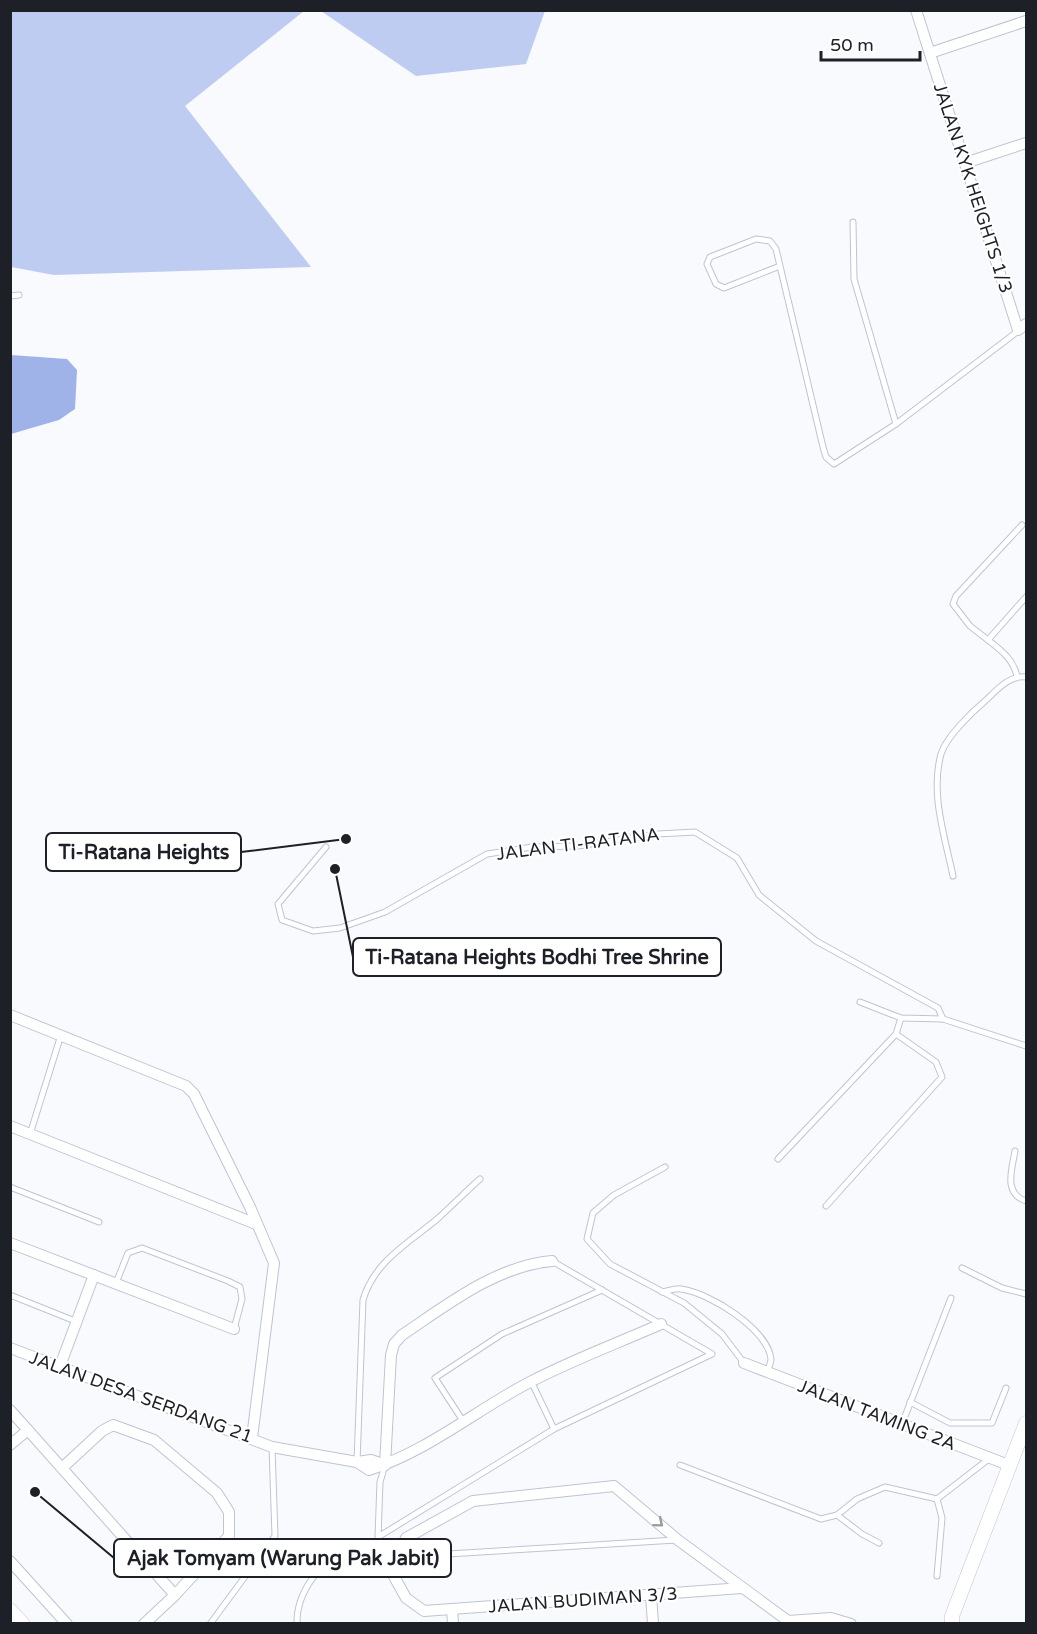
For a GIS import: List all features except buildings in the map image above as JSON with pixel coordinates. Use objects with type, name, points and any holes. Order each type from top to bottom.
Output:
[{"type":"street","name":"JALAN KYK HEIGHTS 1/3","points":[[916,10],[965,163],[1022,327]]},
{"type":"street","points":[[930,53],[1026,21]]},
{"type":"street","points":[[965,163],[1026,143]]},
{"type":"street","points":[[10,1015],[186,1086],[194,1094],[274,1263],[252,1438]]},
{"type":"street","points":[[10,1126],[256,1224]]},
{"type":"street","points":[[10,1243],[234,1329]]},
{"type":"street","points":[[385,1465],[391,1355],[394,1344],[402,1335],[476,1287],[530,1264],[552,1261]]},
{"type":"street","points":[[60,1366],[94,1275]]},
{"type":"street","points":[[385,1465],[531,1381],[661,1324]]},
{"type":"street","name":"JALAN DESA SERDANG 21","points":[[10,1348],[272,1447],[357,1462],[369,1470],[385,1465]]},
{"type":"street","name":"JALAN TAMING 2A","points":[[744,1364],[1011,1466]]},
{"type":"street","points":[[10,1410],[175,1595]]},
{"type":"street","points":[[952,1623],[952,1616],[1026,1423]]},
{"type":"street","points":[[62,1468],[102,1431],[113,1425],[154,1440],[217,1493],[229,1512],[229,1536],[175,1595],[144,1623]]},
{"type":"street","points":[[10,1445],[28,1430]]},
{"type":"street","points":[[396,1557],[406,1538],[473,1502],[614,1486],[678,1540],[788,1621],[831,1618],[851,1623]]},
{"type":"street","name":"JALAN BUDIMAN 3/3","points":[[396,1557],[391,1571],[396,1582],[406,1598],[424,1611],[742,1588]]},
{"type":"street","points":[[10,1561],[67,1623]]},
{"type":"street","points":[[651,1595],[653,1623]]},
{"type":"street","points":[[452,1609],[453,1623]]},
{"type":"street","points":[[10,1610],[23,1623]]},
{"type":"lane","points":[[853,222],[854,279],[896,424]]},
{"type":"lane","points":[[780,266],[724,288],[716,284],[707,264],[711,257],[763,238],[770,241],[776,249],[780,266],[820,437],[829,461],[834,464],[896,424],[1022,327]]},
{"type":"lane","points":[[10,296],[19,295]]},
{"type":"lane","points":[[1017,676],[1015,665],[970,626],[953,604],[956,596],[1022,525]]},
{"type":"lane","points":[[988,640],[1026,597]]},
{"type":"lane","points":[[953,876],[936,796],[941,752],[968,716],[1017,676],[1026,677]]},
{"type":"lane","name":"JALAN TI-RATANA","points":[[326,847],[278,904],[282,920],[313,931],[340,928],[385,912],[487,854],[532,847],[578,846],[695,831],[737,858],[759,895],[816,941],[938,1008],[944,1019]]},
{"type":"lane","points":[[860,1002],[901,1018],[944,1019],[1026,1046]]},
{"type":"lane","points":[[778,1159],[896,1034],[901,1018]]},
{"type":"lane","points":[[826,1206],[942,1077],[936,1062],[896,1034]]},
{"type":"lane","points":[[30,1134],[61,1035]]},
{"type":"lane","points":[[1015,1151],[1010,1180],[1012,1190],[1020,1199],[1026,1201]]},
{"type":"lane","points":[[665,1167],[614,1195],[593,1213],[587,1239],[610,1263],[684,1303],[722,1334],[744,1364]]},
{"type":"lane","points":[[357,1462],[363,1300],[368,1282],[396,1251],[436,1220],[480,1179]]},
{"type":"lane","points":[[10,1187],[99,1222]]},
{"type":"lane","points":[[116,1283],[128,1253],[142,1248],[207,1273],[240,1287],[242,1299],[234,1329]]},
{"type":"lane","points":[[385,1465],[380,1482],[378,1537],[554,1429],[712,1354],[552,1261]]},
{"type":"lane","points":[[962,1268],[1002,1288],[1026,1294]]},
{"type":"lane","points":[[662,1292],[678,1288],[701,1293],[732,1312],[764,1341],[771,1360],[767,1372]]},
{"type":"lane","points":[[463,1421],[435,1378],[502,1334],[602,1290]]},
{"type":"lane","points":[[10,1295],[75,1321]]},
{"type":"lane","points":[[902,1424],[951,1298]]},
{"type":"lane","points":[[531,1381],[554,1429]]},
{"type":"lane","points":[[910,1402],[950,1423],[992,1423],[1006,1388]]},
{"type":"lane","points":[[210,1623],[275,1536],[272,1447]]},
{"type":"lane","points":[[937,1499],[990,1458]]},
{"type":"lane","points":[[680,1465],[821,1519],[837,1515],[857,1499],[885,1487],[937,1499]]},
{"type":"lane","points":[[937,1499],[942,1518],[937,1576]]},
{"type":"lane","points":[[837,1515],[862,1534],[879,1543]]},
{"type":"lane","points":[[396,1557],[678,1540]]},
{"type":"lane","points":[[297,1623],[303,1594],[320,1568],[346,1544]]},
{"type":"shaded area","points":[[10,11],[304,11],[185,106],[311,267],[54,275],[11,267]]},
{"type":"shaded area","points":[[321,11],[545,11],[526,64],[416,76]]},
{"type":"shaded area","points":[[11,355],[67,359],[77,370],[75,409],[59,420],[11,434]]},
{"type":"place","name":"Ti-Ratana Heights","points":[[346,839]]},
{"type":"place","name":"Ti-Ratana Heights Bodhi Tree Shrine","points":[[335,869]]},
{"type":"place","name":"Ajak Tomyam (Warung Pak Jabit)","points":[[35,1492]]}]
